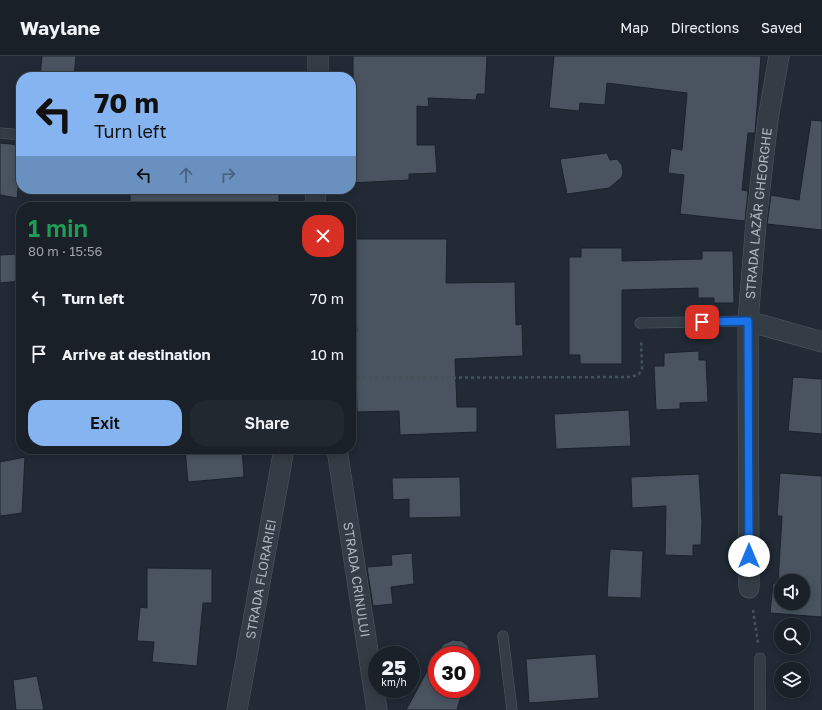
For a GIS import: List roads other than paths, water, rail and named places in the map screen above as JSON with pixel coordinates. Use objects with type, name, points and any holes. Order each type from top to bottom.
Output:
[{"type":"street","points":[[318,56],[318,72]]},
{"type":"street","name":"STRADA LAZĂR GHEORGHE","points":[[749,588],[748,321],[757,214],[768,119],[779,56]]},
{"type":"street","points":[[748,321],[822,342]]},
{"type":"street","name":"STRADA FLORARIEI","points":[[237,710],[283,454]]},
{"type":"street","name":"STRADA CRINULUI","points":[[338,454],[377,710]]},
{"type":"lane","points":[[0,133],[16,135]]},
{"type":"lane","points":[[640,323],[748,321]]},
{"type":"lane","points":[[503,636],[512,710]]},
{"type":"lane","points":[[760,658],[760,710]]}]
